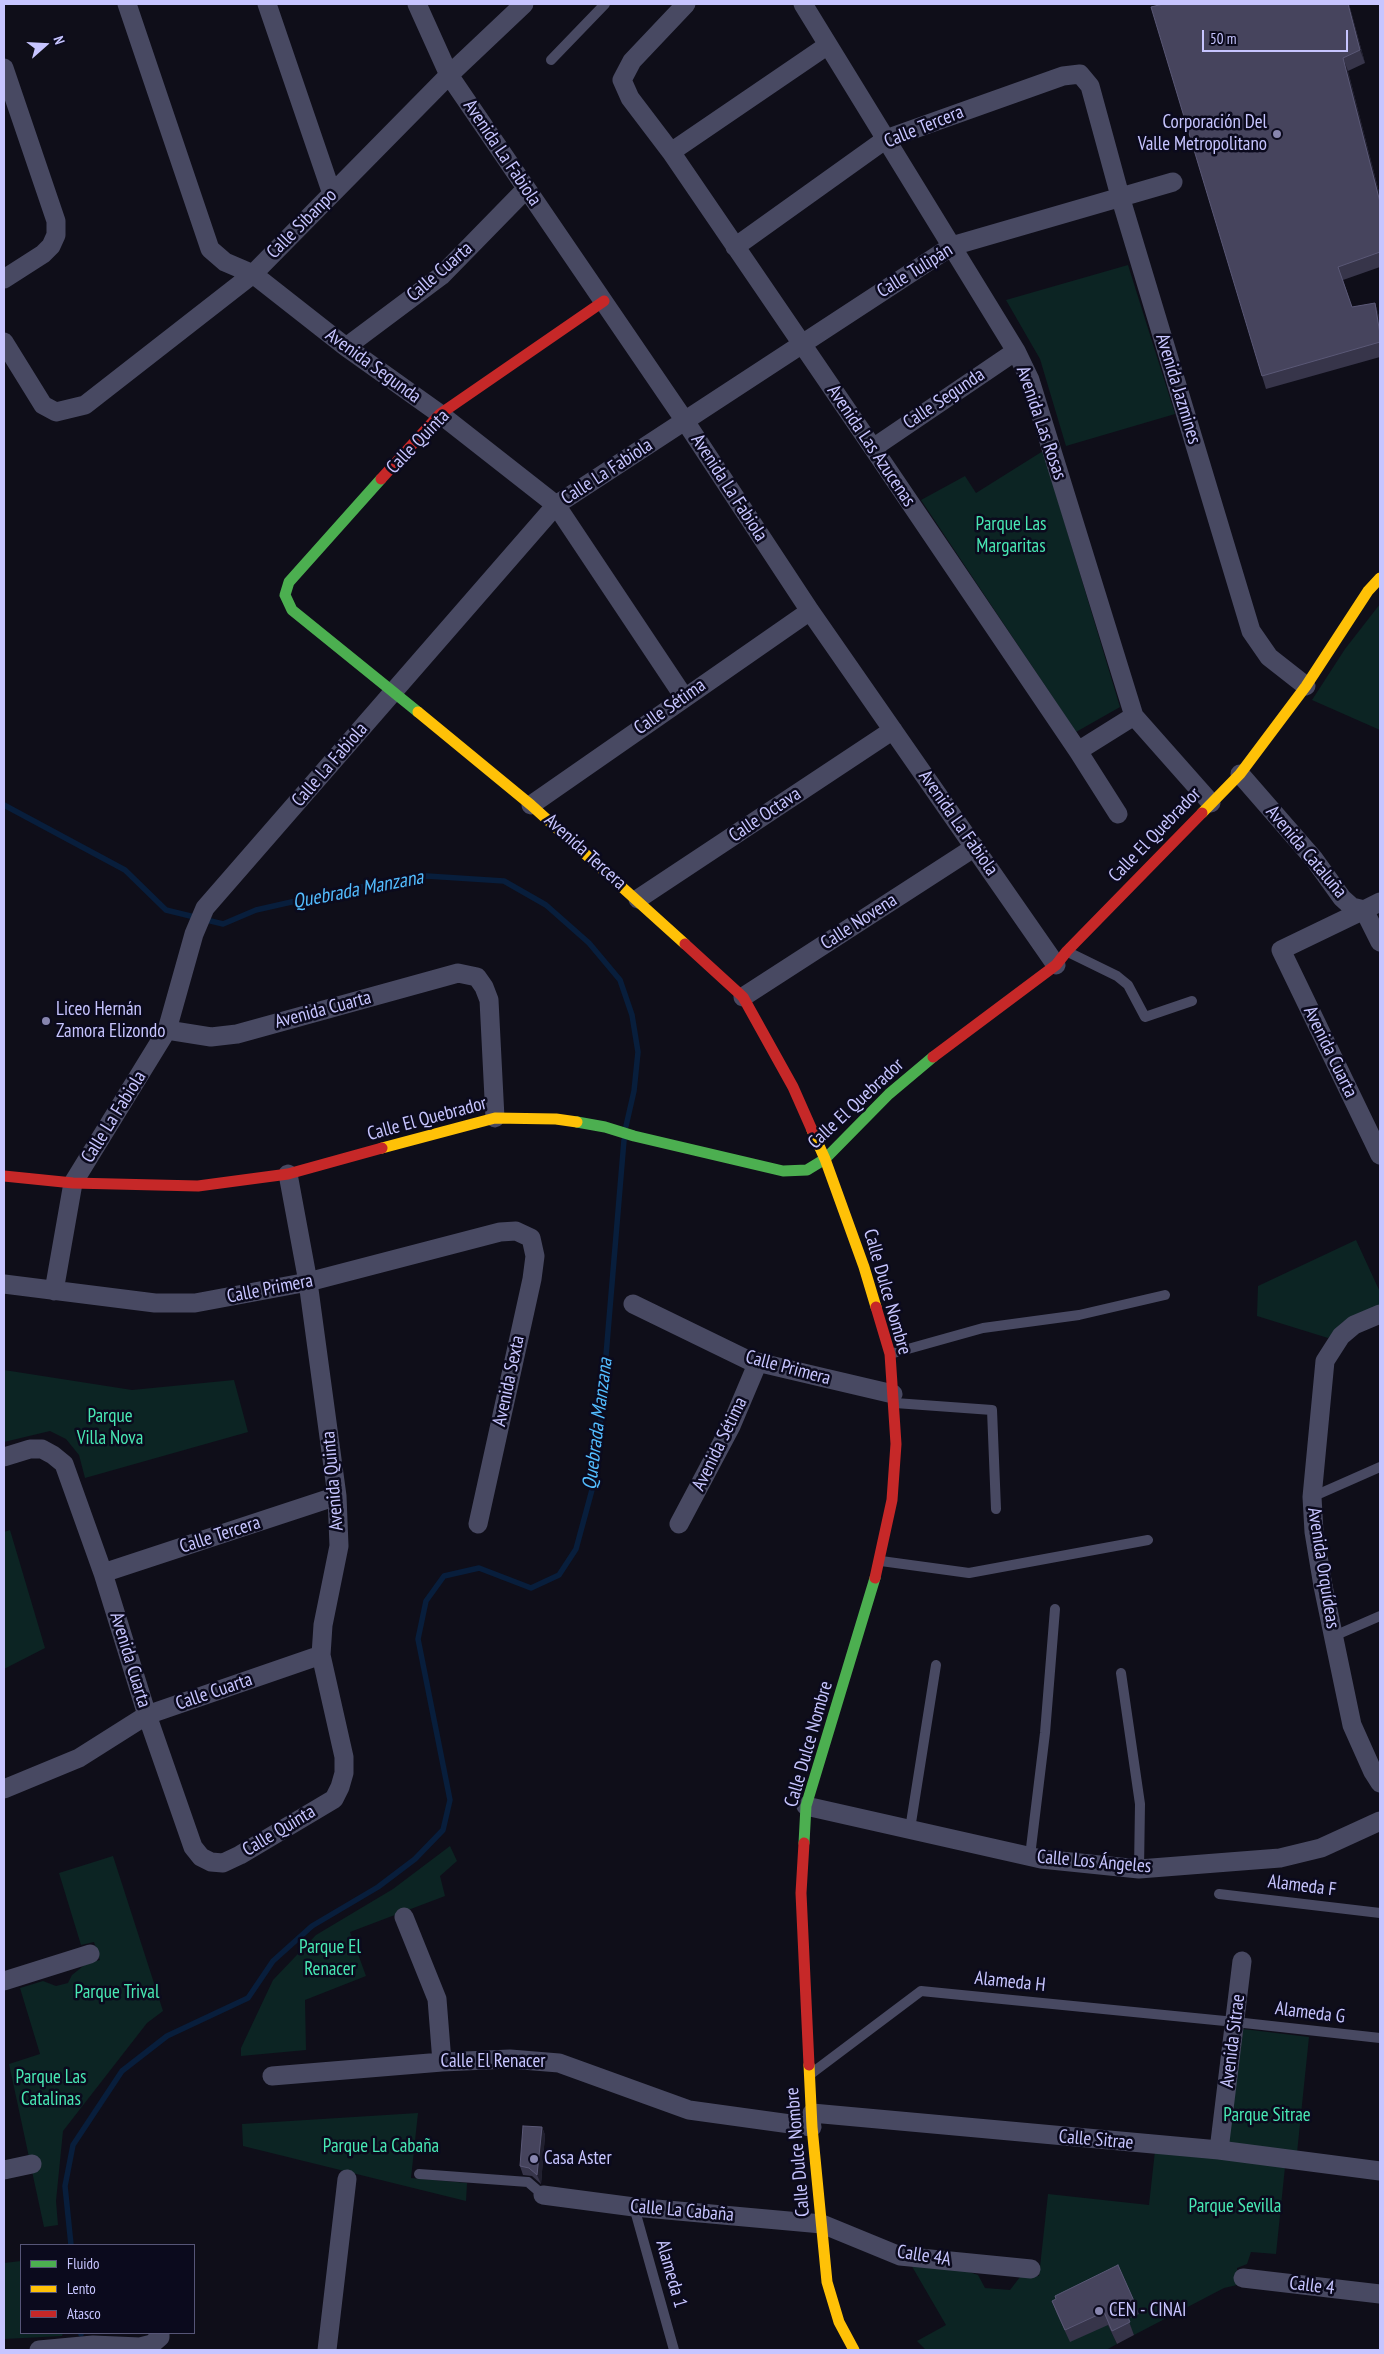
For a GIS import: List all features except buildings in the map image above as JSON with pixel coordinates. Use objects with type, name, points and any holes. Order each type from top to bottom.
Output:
[{"type":"street","name":"Avenida Segunda","points":[[127,4],[210,249],[225,262],[253,274],[346,347],[440,414],[556,505],[684,696]]},
{"type":"street","points":[[267,4],[332,194]]},
{"type":"street","name":"Avenida La Fabiola","points":[[417,4],[449,75],[685,421],[810,611],[975,847],[1061,958]]},
{"type":"street","name":"Calle Sibanpo","points":[[4,342],[43,405],[56,412],[85,405],[253,274],[449,75],[524,4]]},
{"type":"street","name":"Avenida Las Azucenas","points":[[686,4],[632,61],[622,80],[630,98],[671,152],[873,448],[1078,751],[1118,814]]},
{"type":"street","name":"Avenida Las Rosas","points":[[803,4],[1016,350],[1030,380],[1134,716],[1211,803]]},
{"type":"street","points":[[671,152],[828,44]]},
{"type":"street","points":[[4,68],[56,221],[56,235],[51,246],[43,254],[4,279]]},
{"type":"street","name":"Calle Tercera","points":[[735,247],[886,139],[1063,76],[1080,74]]},
{"type":"street","name":"Avenida Jazmines","points":[[1080,74],[1090,86],[1120,196],[1251,631],[1270,657],[1306,686]]},
{"type":"street","name":"Calle Tulipán","points":[[685,421],[952,246],[1172,182]]},
{"type":"street","name":"Calle Cuarta","points":[[346,347],[441,276],[526,189]]},
{"type":"street","name":"Calle Quinta","points":[[285,595],[289,582],[440,414],[604,301]]},
{"type":"street","name":"Calle Segunda","points":[[873,448],[1016,350]]},
{"type":"street","name":"Calle La Fabiola","points":[[73,1183],[167,1030],[194,934],[205,908],[556,505],[685,421]]},
{"type":"street","name":"Calle El Quebrador","points":[[4,1176],[73,1183],[198,1186],[288,1174],[495,1118],[556,1119],[605,1127],[634,1136],[783,1171],[807,1170],[825,1159],[889,1094],[1061,958],[1240,774],[1306,686],[1368,591],[1380,578]]},
{"type":"street","name":"Avenida Tercera","points":[[285,595],[292,610],[394,691],[531,805],[638,899],[743,997],[793,1088],[825,1159]]},
{"type":"street","name":"Calle Sétima","points":[[531,805],[684,696],[810,611]]},
{"type":"street","points":[[1078,751],[1134,716]]},
{"type":"street","name":"Calle Octava","points":[[638,899],[893,730]]},
{"type":"street","name":"Avenida Cataluña","points":[[1240,774],[1314,859],[1342,898],[1352,906],[1372,906]]},
{"type":"street","name":"Calle Novena","points":[[743,997],[975,847]]},
{"type":"street","points":[[1372,906],[1380,942]]},
{"type":"street","name":"Avenida Cuarta","points":[[1372,906],[1281,950],[1380,1155]]},
{"type":"street","name":"Avenida Cuarta","points":[[167,1030],[211,1036],[237,1034],[458,973],[477,977],[484,987],[488,1000],[495,1118]]},
{"type":"street","name":"Calle Dulce Nombre","points":[[825,1159],[864,1267],[890,1354],[896,1444],[892,1500],[880,1561],[806,1806],[801,1894],[812,2120],[827,2282],[839,2322],[854,2350]]},
{"type":"street","name":"Avenida Quinta","points":[[288,1174],[308,1282],[338,1496],[339,1546],[323,1625],[320,1656],[344,1756],[344,1773],[340,1787]]},
{"type":"street","points":[[54,1290],[73,1183]]},
{"type":"street","name":"Calle Primera","points":[[4,1284],[155,1303],[196,1303],[308,1282],[500,1232],[516,1232],[531,1238]]},
{"type":"street","name":"Avenida Sexta","points":[[478,1524],[532,1279],[535,1256],[531,1238]]},
{"type":"street","name":"Calle Primera","points":[[633,1304],[758,1362],[894,1398]]},
{"type":"street","name":"Avenida Orquídeas","points":[[1380,1314],[1354,1325],[1333,1347],[1325,1361],[1312,1496],[1314,1532],[1352,1725],[1373,1772],[1380,1783]]},
{"type":"street","name":"Avenida Sétima","points":[[679,1524],[731,1426],[758,1362]]},
{"type":"street","name":"Avenida Cuarta","points":[[4,1457],[30,1449],[42,1449],[64,1464],[103,1574],[147,1715],[193,1847],[201,1857],[211,1862]]},
{"type":"street","name":"Calle Tercera","points":[[103,1574],[338,1496]]},
{"type":"street","name":"Calle Cuarta","points":[[4,1789],[79,1758],[147,1715],[320,1656]]},
{"type":"street","name":"Calle Quinta","points":[[211,1862],[223,1863],[240,1855],[334,1799],[340,1787]]},
{"type":"street","name":"Calle Los Ángeles","points":[[806,1806],[1030,1856],[1139,1869],[1280,1858],[1321,1848],[1380,1820]]},
{"type":"street","points":[[404,1917],[436,1999],[442,2062]]},
{"type":"street","points":[[4,1981],[90,1954]]},
{"type":"street","name":"Avenida Sitrae","points":[[1219,2150],[1242,1961]]},
{"type":"street","name":"Calle El Renacer","points":[[272,2076],[442,2062],[510,2059],[559,2062],[689,2110],[766,2120],[812,2120]]},
{"type":"street","name":"Calle Sitrae","points":[[812,2120],[1219,2150],[1380,2170]]},
{"type":"street","points":[[4,2170],[32,2164]]},
{"type":"street","points":[[326,2350],[347,2180]]},
{"type":"street","name":"Calle La Cabaña","points":[[543,2194],[634,2207],[822,2224]]},
{"type":"street","name":"Calle 4A","points":[[822,2224],[900,2256],[1031,2269]]},
{"type":"street","name":"Calle 4","points":[[1243,2278],[1380,2294]]},
{"type":"street","points":[[39,2350],[93,2345],[140,2347],[152,2344],[160,2337],[160,2334]]},
{"type":"lane","points":[[551,60],[606,4]]},
{"type":"lane","points":[[1061,958],[1117,976],[1128,985],[1145,1017],[1192,1001]]},
{"type":"lane","points":[[890,1354],[983,1328],[1079,1315],[1165,1295]]},
{"type":"lane","points":[[894,1398],[992,1410],[996,1510]]},
{"type":"lane","points":[[1312,1496],[1380,1467]]},
{"type":"lane","points":[[880,1561],[969,1573],[1148,1540]]},
{"type":"lane","points":[[1030,1856],[1045,1732],[1056,1609]]},
{"type":"lane","points":[[1334,1636],[1380,1616]]},
{"type":"lane","points":[[910,1829],[936,1665]]},
{"type":"lane","points":[[1121,1673],[1140,1804],[1139,1869]]},
{"type":"lane","name":"Alameda F","points":[[1219,1894],[1380,1914]]},
{"type":"lane","name":"Alameda H","points":[[810,2075],[921,1991],[1235,2022]]},
{"type":"lane","name":"Alameda G","points":[[1235,2022],[1380,2038]]},
{"type":"lane","points":[[419,2174],[528,2182],[543,2194]]},
{"type":"lane","name":"Alameda 1","points":[[634,2207],[674,2350]]},
{"type":"green space","points":[[1128,265],[1175,414],[1066,446],[1040,359],[1006,300]]},
{"type":"green space","name":"Parque Las Margaritas","points":[[1043,451],[1120,707],[1076,732],[921,500],[965,476],[976,493]]},
{"type":"green space","points":[[1380,604],[1380,730],[1312,700],[1345,649]]},
{"type":"green space","points":[[1356,1240],[1380,1292],[1380,1305],[1343,1322],[1328,1338],[1257,1316],[1258,1286]]},
{"type":"green space","name":"Parque Villa Nova","points":[[4,1370],[132,1390],[234,1380],[248,1432],[85,1478],[79,1455],[66,1439],[50,1431],[4,1442]]},
{"type":"green space","points":[[10,1530],[45,1648],[4,1669],[4,1532]]},
{"type":"green space","name":"Parque El Renacer","points":[[450,1846],[457,1861],[440,1876],[445,1896],[350,1932],[366,1976],[305,2000],[306,2050],[241,2056],[241,2048],[273,1980],[316,1935],[393,1889]]},
{"type":"green space","points":[[113,1856],[163,2011],[147,2023],[63,2131],[56,2201],[58,2225],[44,2227],[9,2064],[40,2054],[20,1988],[43,1981],[56,1986],[68,1983],[72,1975],[87,1963],[100,1960],[94,1942],[81,1945],[59,1873]]},
{"type":"green space","name":"Parque Sitrae","points":[[1243,2029],[1309,2037],[1297,2153],[1228,2147]]},
{"type":"green space","name":"Parque La Cabaña","points":[[418,2113],[411,2178],[467,2183],[466,2201],[243,2146],[242,2124]]},
{"type":"green space","name":"Parque Sevilla","points":[[1155,2151],[1285,2167],[1276,2254],[1251,2252],[1247,2264],[1237,2268],[1237,2285],[1224,2288],[1134,2335],[1127,2319],[1108,2325],[1117,2344],[1106,2350],[926,2350],[917,2341],[946,2325],[910,2263],[969,2272],[978,2275],[985,2288],[1010,2290],[1020,2277],[1039,2276],[1048,2194],[1149,2205]]},
{"type":"green space","points":[[20,2261],[20,2334],[63,2334],[62,2336],[4,2339],[4,2263]]},
{"type":"waterway","name":"Quebrada Manzana","points":[[4,805],[125,870],[166,910],[223,924],[256,910],[349,889],[427,876],[504,881],[546,905],[589,943],[620,980],[632,1015],[638,1052],[634,1091],[626,1126]]},
{"type":"waterway","name":"Quebrada Manzana","points":[[71,2244],[65,2186],[73,2145],[122,2071],[167,2036],[248,1998],[273,1961],[312,1926],[378,1887],[415,1859],[443,1830],[450,1800],[418,1639],[426,1601],[444,1576],[479,1568],[531,1588],[559,1575],[576,1549],[596,1475],[624,1140]]},
{"type":"traffic: fast","points":[[381,479],[289,582],[285,595],[292,610],[418,712]]},
{"type":"traffic: fast","points":[[577,1122],[605,1127],[634,1136],[783,1171],[807,1170],[825,1159],[889,1094],[933,1057]]},
{"type":"traffic: fast","points":[[804,1843],[806,1806],[875,1578]]},
{"type":"traffic: slow","points":[[1202,813],[1240,774],[1306,686],[1368,591],[1380,578]]},
{"type":"traffic: slow","points":[[418,712],[531,805],[685,944]]},
{"type":"traffic: slow","points":[[382,1148],[495,1118],[556,1119],[577,1122]]},
{"type":"traffic: slow","points":[[812,1130],[825,1159],[864,1267],[876,1307]]},
{"type":"traffic: slow","points":[[809,2065],[812,2127],[827,2282],[839,2322],[854,2350]]},
{"type":"traffic: jam","points":[[381,479],[440,414],[604,301]]},
{"type":"traffic: jam","points":[[933,1057],[1056,965],[1067,951],[1202,813]]},
{"type":"traffic: jam","points":[[685,944],[743,997],[793,1087],[812,1130]]},
{"type":"traffic: jam","points":[[4,1176],[73,1183],[198,1186],[288,1174],[382,1148]]},
{"type":"traffic: jam","points":[[875,1578],[892,1500],[896,1444],[890,1354],[876,1307]]},
{"type":"traffic: jam","points":[[804,1843],[801,1893],[809,2065]]},
{"type":"place","name":"Corporación Del Valle Metropolitano","points":[[1277,134]]},
{"type":"place","name":"Liceo Hernán Zamora Elizondo","points":[[46,1021]]},
{"type":"place","name":"Casa Aster","points":[[534,2159]]},
{"type":"place","name":"CEN - CINAI","points":[[1099,2311]]},
{"type":"park label","name":"Parque Trival","points":[[117,1993]]},
{"type":"park label","name":"Parque Las Catalinas","points":[[51,2089]]}]
